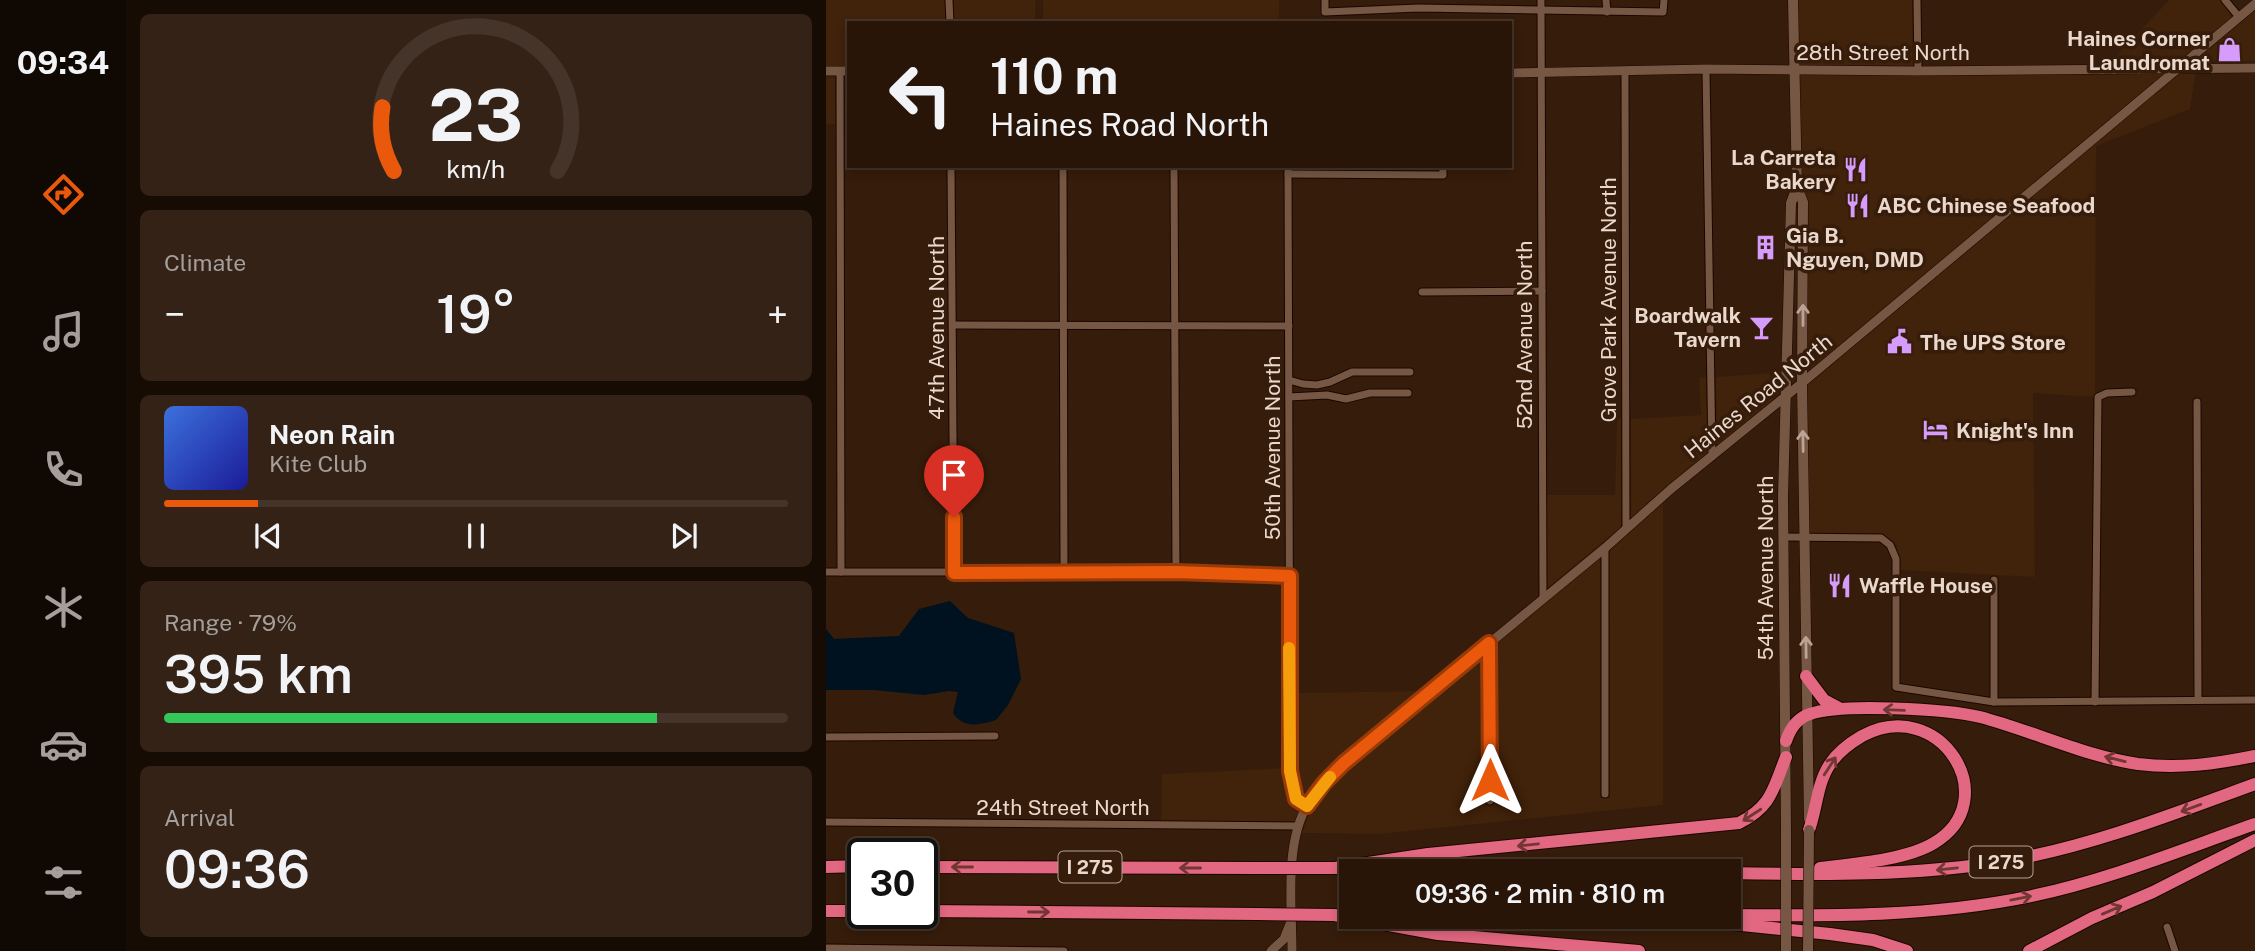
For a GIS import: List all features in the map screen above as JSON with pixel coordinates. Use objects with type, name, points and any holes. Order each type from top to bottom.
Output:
[{"type":"highway","points":[[1806,676],[1824,700],[1839,708]]},
{"type":"highway","points":[[1786,741],[1794,724],[1807,715],[1839,708],[1950,712],[1978,717],[2096,754],[2140,764],[2204,765],[2255,756]]},
{"type":"highway","points":[[1741,872],[1828,867],[1906,855],[1922,849],[1946,834],[1959,814],[1964,793],[1960,764],[1952,752],[1927,732],[1893,727],[1872,731],[1840,752],[1829,764],[1809,830]]},
{"type":"highway","points":[[1335,868],[1428,855],[1739,822],[1759,812],[1766,804],[1786,757]]},
{"type":"highway","name":"I 275","points":[[1741,873],[1863,875],[2007,861],[2118,834],[2255,784]]},
{"type":"highway","name":"I 275","points":[[1741,915],[1873,915],[1995,903],[2067,888],[2255,824]]},
{"type":"highway","points":[[2029,951],[2092,918],[2153,892],[2255,841]]},
{"type":"highway","points":[[826,867],[847,866]]},
{"type":"highway","name":"I 275","points":[[938,867],[1339,868]]},
{"type":"highway","points":[[826,911],[847,911]]},
{"type":"highway","name":"I 275","points":[[938,911],[1339,915]]},
{"type":"highway","points":[[1334,915],[1438,933],[1639,951]]},
{"type":"highway","points":[[1741,924],[1873,940],[1907,951]]},
{"type":"main road","name":"54th Avenue North","points":[[1793,0],[1797,187],[1803,202],[1802,383],[1809,830],[1808,951]]},
{"type":"main road","name":"54th Avenue North","points":[[1786,951],[1785,396],[1791,203],[1797,187]]},
{"type":"street","points":[[949,0],[950,21]]},
{"type":"street","points":[[1325,0],[1325,12],[1418,4],[1541,11],[1663,12],[1664,0]]},
{"type":"street","points":[[1367,0],[1367,10]]},
{"type":"street","name":"52nd Avenue North","points":[[1541,0],[1543,597]]},
{"type":"street","points":[[1606,0],[1606,12]]},
{"type":"street","points":[[1917,0],[1918,71]]},
{"type":"street","points":[[2225,0],[2238,18]]},
{"type":"street","name":"Haines Road North","points":[[1299,826],[1307,806],[1324,783],[1344,763],[2255,4]]},
{"type":"street","name":"28th Street North","points":[[1512,73],[1706,69],[1918,71],[2255,68]]},
{"type":"street","points":[[1706,69],[1713,457]]},
{"type":"street","points":[[826,71],[844,71],[841,572]]},
{"type":"street","name":"Grove Park Avenue North","points":[[1625,71],[1626,528]]},
{"type":"street","name":"47th Avenue North","points":[[951,168],[954,573]]},
{"type":"street","points":[[1063,168],[1064,572]]},
{"type":"street","points":[[1174,168],[1176,572]]},
{"type":"street","points":[[1288,170],[1443,175],[1443,168]]},
{"type":"street","name":"50th Avenue North","points":[[1288,170],[1290,771],[1296,799],[1307,806]]},
{"type":"street","points":[[1422,292],[1542,291]]},
{"type":"street","points":[[954,324],[1289,326]]},
{"type":"street","points":[[1289,380],[1317,385],[1352,372],[1410,372]]},
{"type":"street","points":[[2095,702],[2098,402],[2101,394],[2132,392]]},
{"type":"street","points":[[1289,397],[1327,396],[1346,399],[1370,393],[1408,393]]},
{"type":"street","points":[[2197,402],[2198,700]]},
{"type":"street","points":[[1784,537],[1881,538],[1890,545],[1896,559],[1896,687],[1994,702],[2255,700]]},
{"type":"street","points":[[1605,548],[1605,794]]},
{"type":"street","points":[[826,572],[1176,572],[1290,576]]},
{"type":"street","points":[[1994,580],[1994,702]]},
{"type":"street","points":[[1489,643],[1490,801]]},
{"type":"street","points":[[826,737],[995,736]]},
{"type":"street","name":"24th Street North","points":[[826,822],[1299,826]]},
{"type":"street","points":[[1292,951],[1294,849],[1299,826]]},
{"type":"street","points":[[1271,951],[1284,939],[1292,916]]},
{"type":"street","points":[[2167,927],[2175,951]]},
{"type":"street","points":[[826,948],[1063,951]]},
{"type":"shaded area","points":[[826,0],[945,0],[945,21],[847,21],[847,67],[826,67]]},
{"type":"shaded area","points":[[954,0],[1035,0],[1035,21],[954,21]]},
{"type":"shaded area","points":[[1043,0],[1279,0],[1279,21],[1043,21]]},
{"type":"shaded area","points":[[1797,0],[1912,0],[1913,66],[1798,65]]},
{"type":"shaded area","points":[[2169,0],[2220,0],[2232,17],[2177,63],[2109,64]]},
{"type":"shaded area","points":[[2255,10],[2255,61],[2199,60],[2198,64],[2191,64]]},
{"type":"shaded area","points":[[2167,72],[1807,373],[1808,202],[1801,184],[1798,74]]},
{"type":"shaded area","points":[[2181,72],[2196,72],[2190,109],[2096,146],[2095,394],[2093,397],[2033,393],[2035,577],[1900,570],[1897,545],[1884,535],[1809,533],[1807,385]]},
{"type":"shaded area","points":[[826,78],[835,78],[835,124],[826,124]]},
{"type":"shaded area","points":[[1768,373],[1778,383],[1774,383],[1773,400],[1717,447],[1716,377]]},
{"type":"shaded area","points":[[1706,377],[1708,455],[1631,518],[1631,419],[1701,415],[1699,378]]},
{"type":"shaded area","points":[[1617,419],[1621,419],[1621,527],[1547,588],[1547,495],[1615,495]]},
{"type":"shaded area","points":[[1663,502],[1663,805],[1379,834],[1302,833],[1312,807],[1348,766],[1485,653],[1485,805],[1494,805],[1494,645],[1600,558],[1600,798],[1610,798],[1609,550]]},
{"type":"shaded area","points":[[1424,691],[1340,760],[1306,800],[1300,797],[1295,771],[1294,693]]},
{"type":"shaded area","points":[[1285,768],[1292,801],[1301,807],[1295,822],[1161,821],[1162,774]]},
{"type":"water","points":[[950,601],[968,618],[1014,633],[1021,679],[1008,705],[996,720],[978,724],[962,722],[953,713],[958,692],[924,695],[874,690],[826,690],[826,629],[834,639],[899,636],[919,609]]},
{"type":"slow traffic","points":[[1289,648],[1290,771],[1296,799],[1307,806],[1330,777]]},
{"type":"place","name":"Haines Corner Laundromat","points":[[2230,50]]},
{"type":"place","name":"La Carreta Bakery","points":[[1856,169]]},
{"type":"place","name":"ABC Chinese Seafood","points":[[1857,205]]},
{"type":"place","name":"Gia B. Nguyen, DMD","points":[[1766,247]]},
{"type":"place","name":"Boardwalk Tavern","points":[[1761,327]]},
{"type":"place","name":"The UPS Store","points":[[1900,342]]},
{"type":"place","name":"Knight's Inn","points":[[1936,430]]},
{"type":"place","name":"Waffle House","points":[[1839,585]]},
{"type":"route","points":[[954,517],[954,573],[1176,572],[1290,576],[1290,771],[1296,799],[1307,806],[1324,783],[1344,763],[1489,643],[1490,780]]}]
